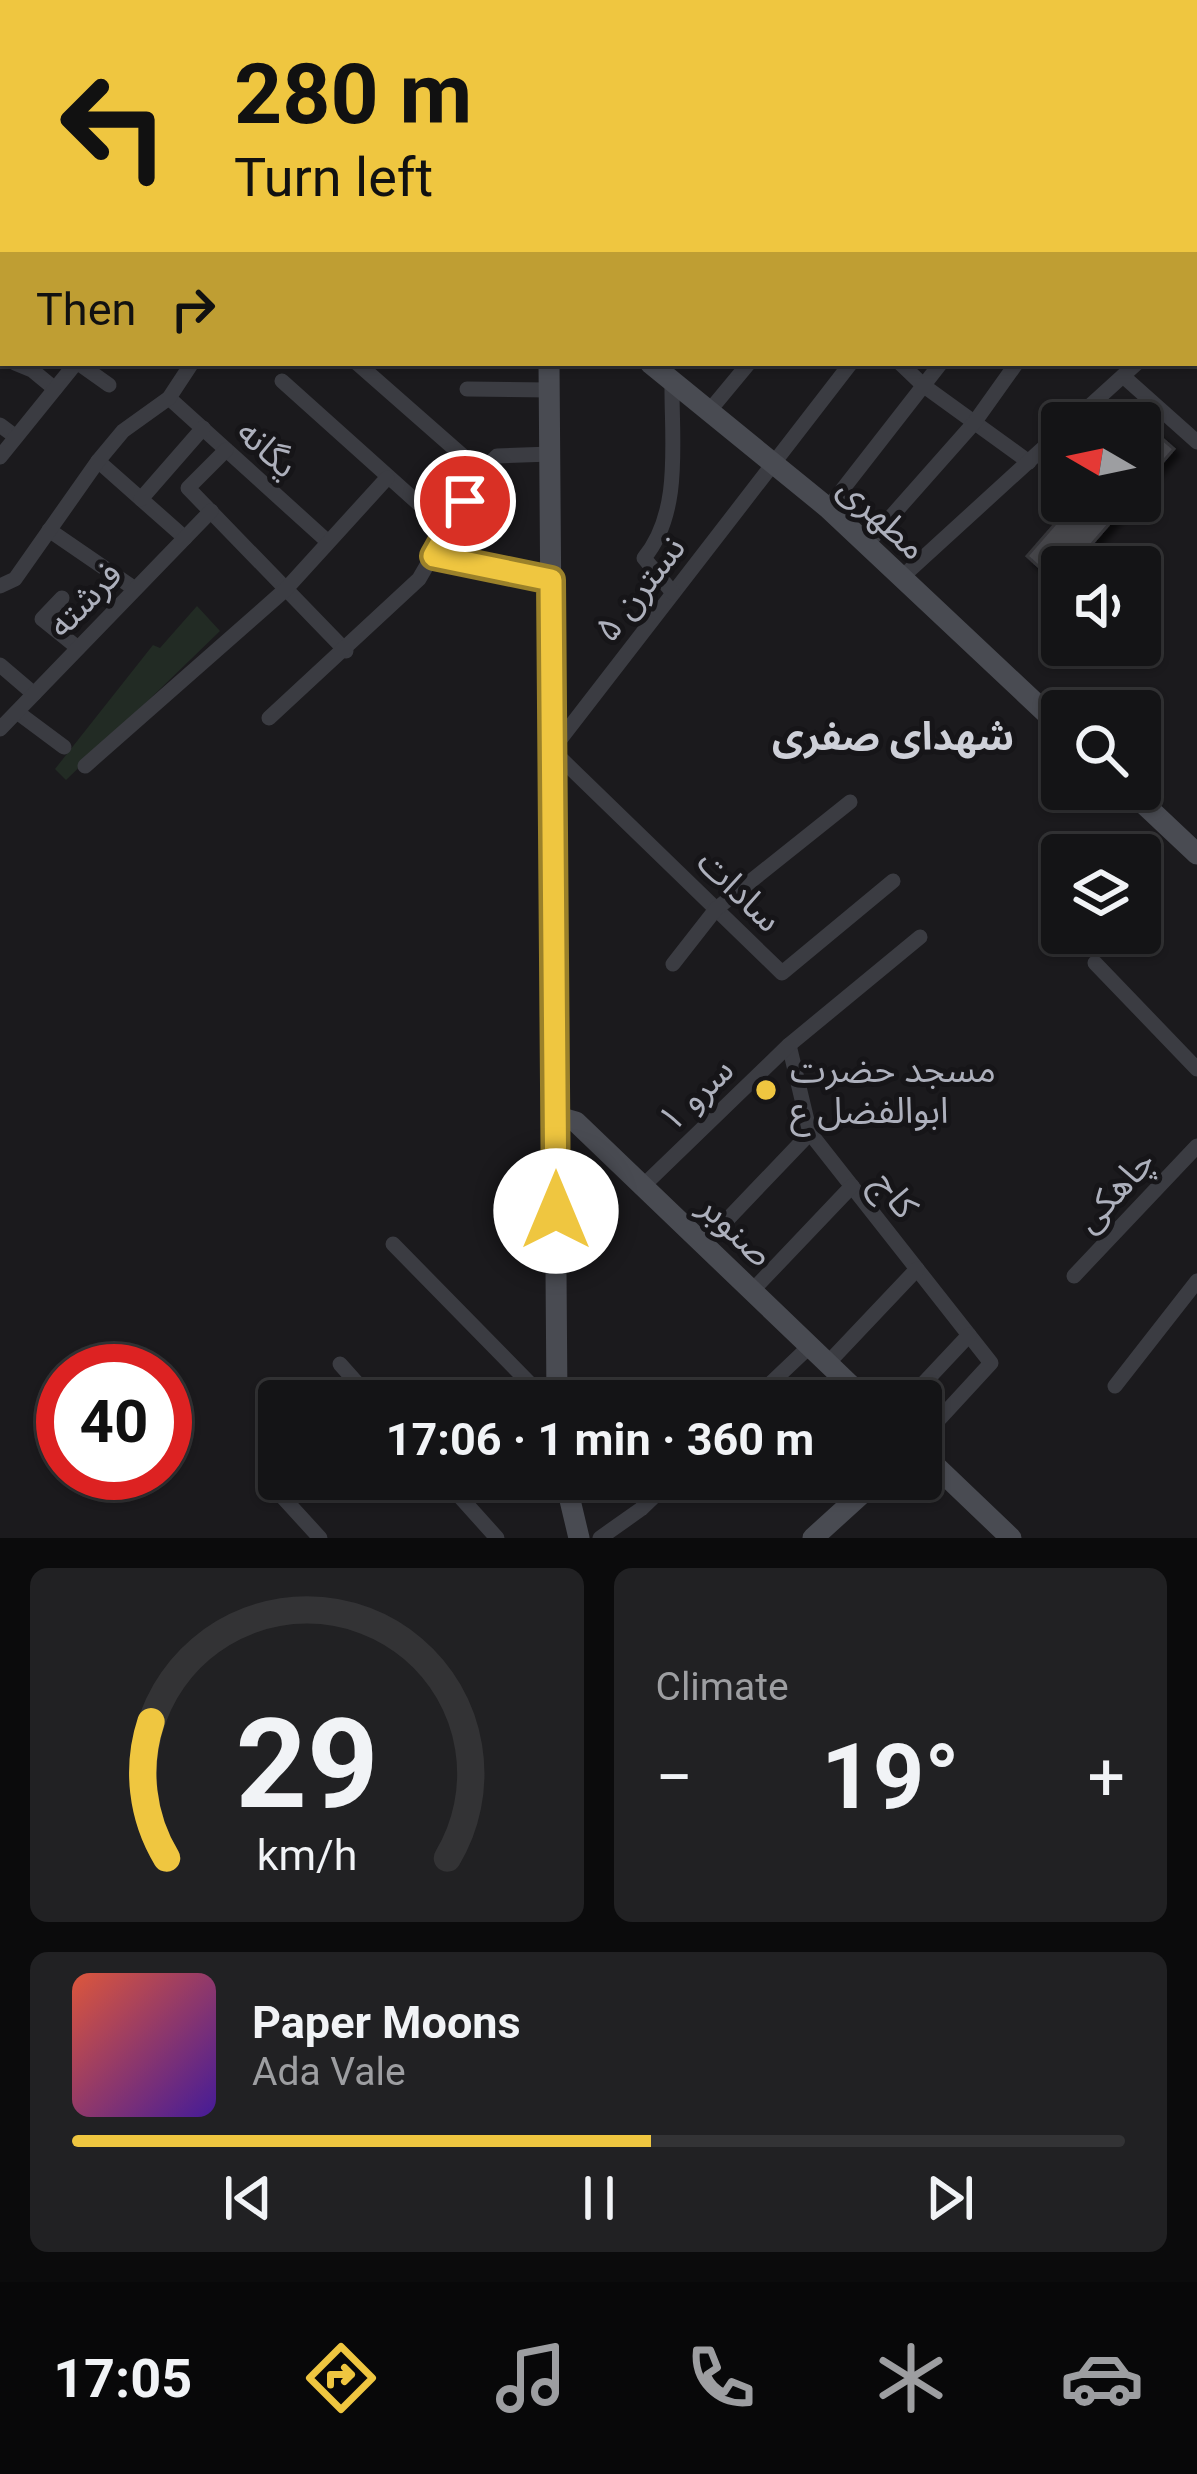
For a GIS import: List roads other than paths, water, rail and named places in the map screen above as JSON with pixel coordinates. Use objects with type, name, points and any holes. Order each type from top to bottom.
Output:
[{"type":"street","points":[[22,366],[55,389]]},
{"type":"street","points":[[0,457],[74,366]]},
{"type":"street","points":[[81,366],[109,385]]},
{"type":"street","points":[[0,586],[15,579],[123,431],[169,398],[190,366]]},
{"type":"street","points":[[548,366],[557,1380]]},
{"type":"street","name":"مطهری","points":[[654,366],[828,508],[1041,708]]},
{"type":"street","points":[[710,410],[747,366]]},
{"type":"street","name":"نسترن ۵","points":[[552,750],[849,366]]},
{"type":"street","points":[[903,366],[1029,462]]},
{"type":"street","points":[[828,508],[939,366]]},
{"type":"street","points":[[866,545],[974,423],[1015,366]]},
{"type":"street","points":[[1094,402],[1134,366]]},
{"type":"street","points":[[378,370],[481,472]]},
{"type":"street","points":[[1123,376],[1197,442]]},
{"type":"street","points":[[282,380],[448,530]]},
{"type":"street","points":[[672,380],[670,501],[658,541],[644,558],[674,593]]},
{"type":"street","points":[[466,389],[549,390]]},
{"type":"street","name":"یگانه","points":[[169,398],[327,541]]},
{"type":"street","points":[[0,425],[16,437]]},
{"type":"street","points":[[141,499],[202,428]]},
{"type":"street","points":[[226,450],[188,488],[346,651]]},
{"type":"street","points":[[901,578],[1041,451]]},
{"type":"street","points":[[269,718],[418,579],[481,472],[497,456],[551,454]]},
{"type":"street","points":[[98,461],[185,538]]},
{"type":"street","points":[[85,766],[286,589],[386,478]]},
{"type":"street","name":"فرشته","points":[[0,729],[211,512]]},
{"type":"street","points":[[49,530],[135,590]]},
{"type":"street","points":[[434,556],[551,580]]},
{"type":"street","points":[[62,598],[42,620],[78,648]]},
{"type":"street","points":[[0,665],[34,694]]},
{"type":"street","points":[[17,712],[64,747]]},
{"type":"street","name":"سادات","points":[[552,750],[782,973],[893,881]]},
{"type":"street","points":[[673,964],[716,909],[850,802]]},
{"type":"street","points":[[1150,810],[1197,854]]},
{"type":"street","name":"سرو ۱","points":[[643,1186],[789,1045],[920,937]]},
{"type":"street","points":[[1095,963],[1197,1070]]},
{"type":"street","name":"کاج","points":[[789,1045],[810,1133],[991,1363],[942,1416]]},
{"type":"street","name":"صنوبر","points":[[555,1117],[576,1122],[845,1380]]},
{"type":"street","points":[[704,1244],[810,1133]]},
{"type":"street","name":"چاهکی","points":[[1074,1276],[1197,1146]]},
{"type":"street","points":[[752,1291],[852,1186]]},
{"type":"street","points":[[393,1244],[526,1380]]},
{"type":"street","points":[[828,1363],[917,1269]]},
{"type":"street","points":[[1115,1386],[1197,1281]]},
{"type":"street","points":[[927,1380],[969,1335]]},
{"type":"street","points":[[774,1380],[810,1346]]},
{"type":"street","points":[[340,1364],[354,1380]]},
{"type":"street","points":[[942,1472],[1011,1538]]},
{"type":"street","points":[[285,1500],[320,1538]]},
{"type":"street","points":[[463,1500],[497,1538]]},
{"type":"street","points":[[570,1500],[579,1538]]},
{"type":"street","points":[[600,1538],[650,1500]]},
{"type":"street","points":[[813,1538],[854,1500]]},
{"type":"place","name":"مسجد حضرت ابوالفضل ع","points":[[766,1090]]},
{"type":"district","name":"شهدای صفری","points":[[893,736]]}]
